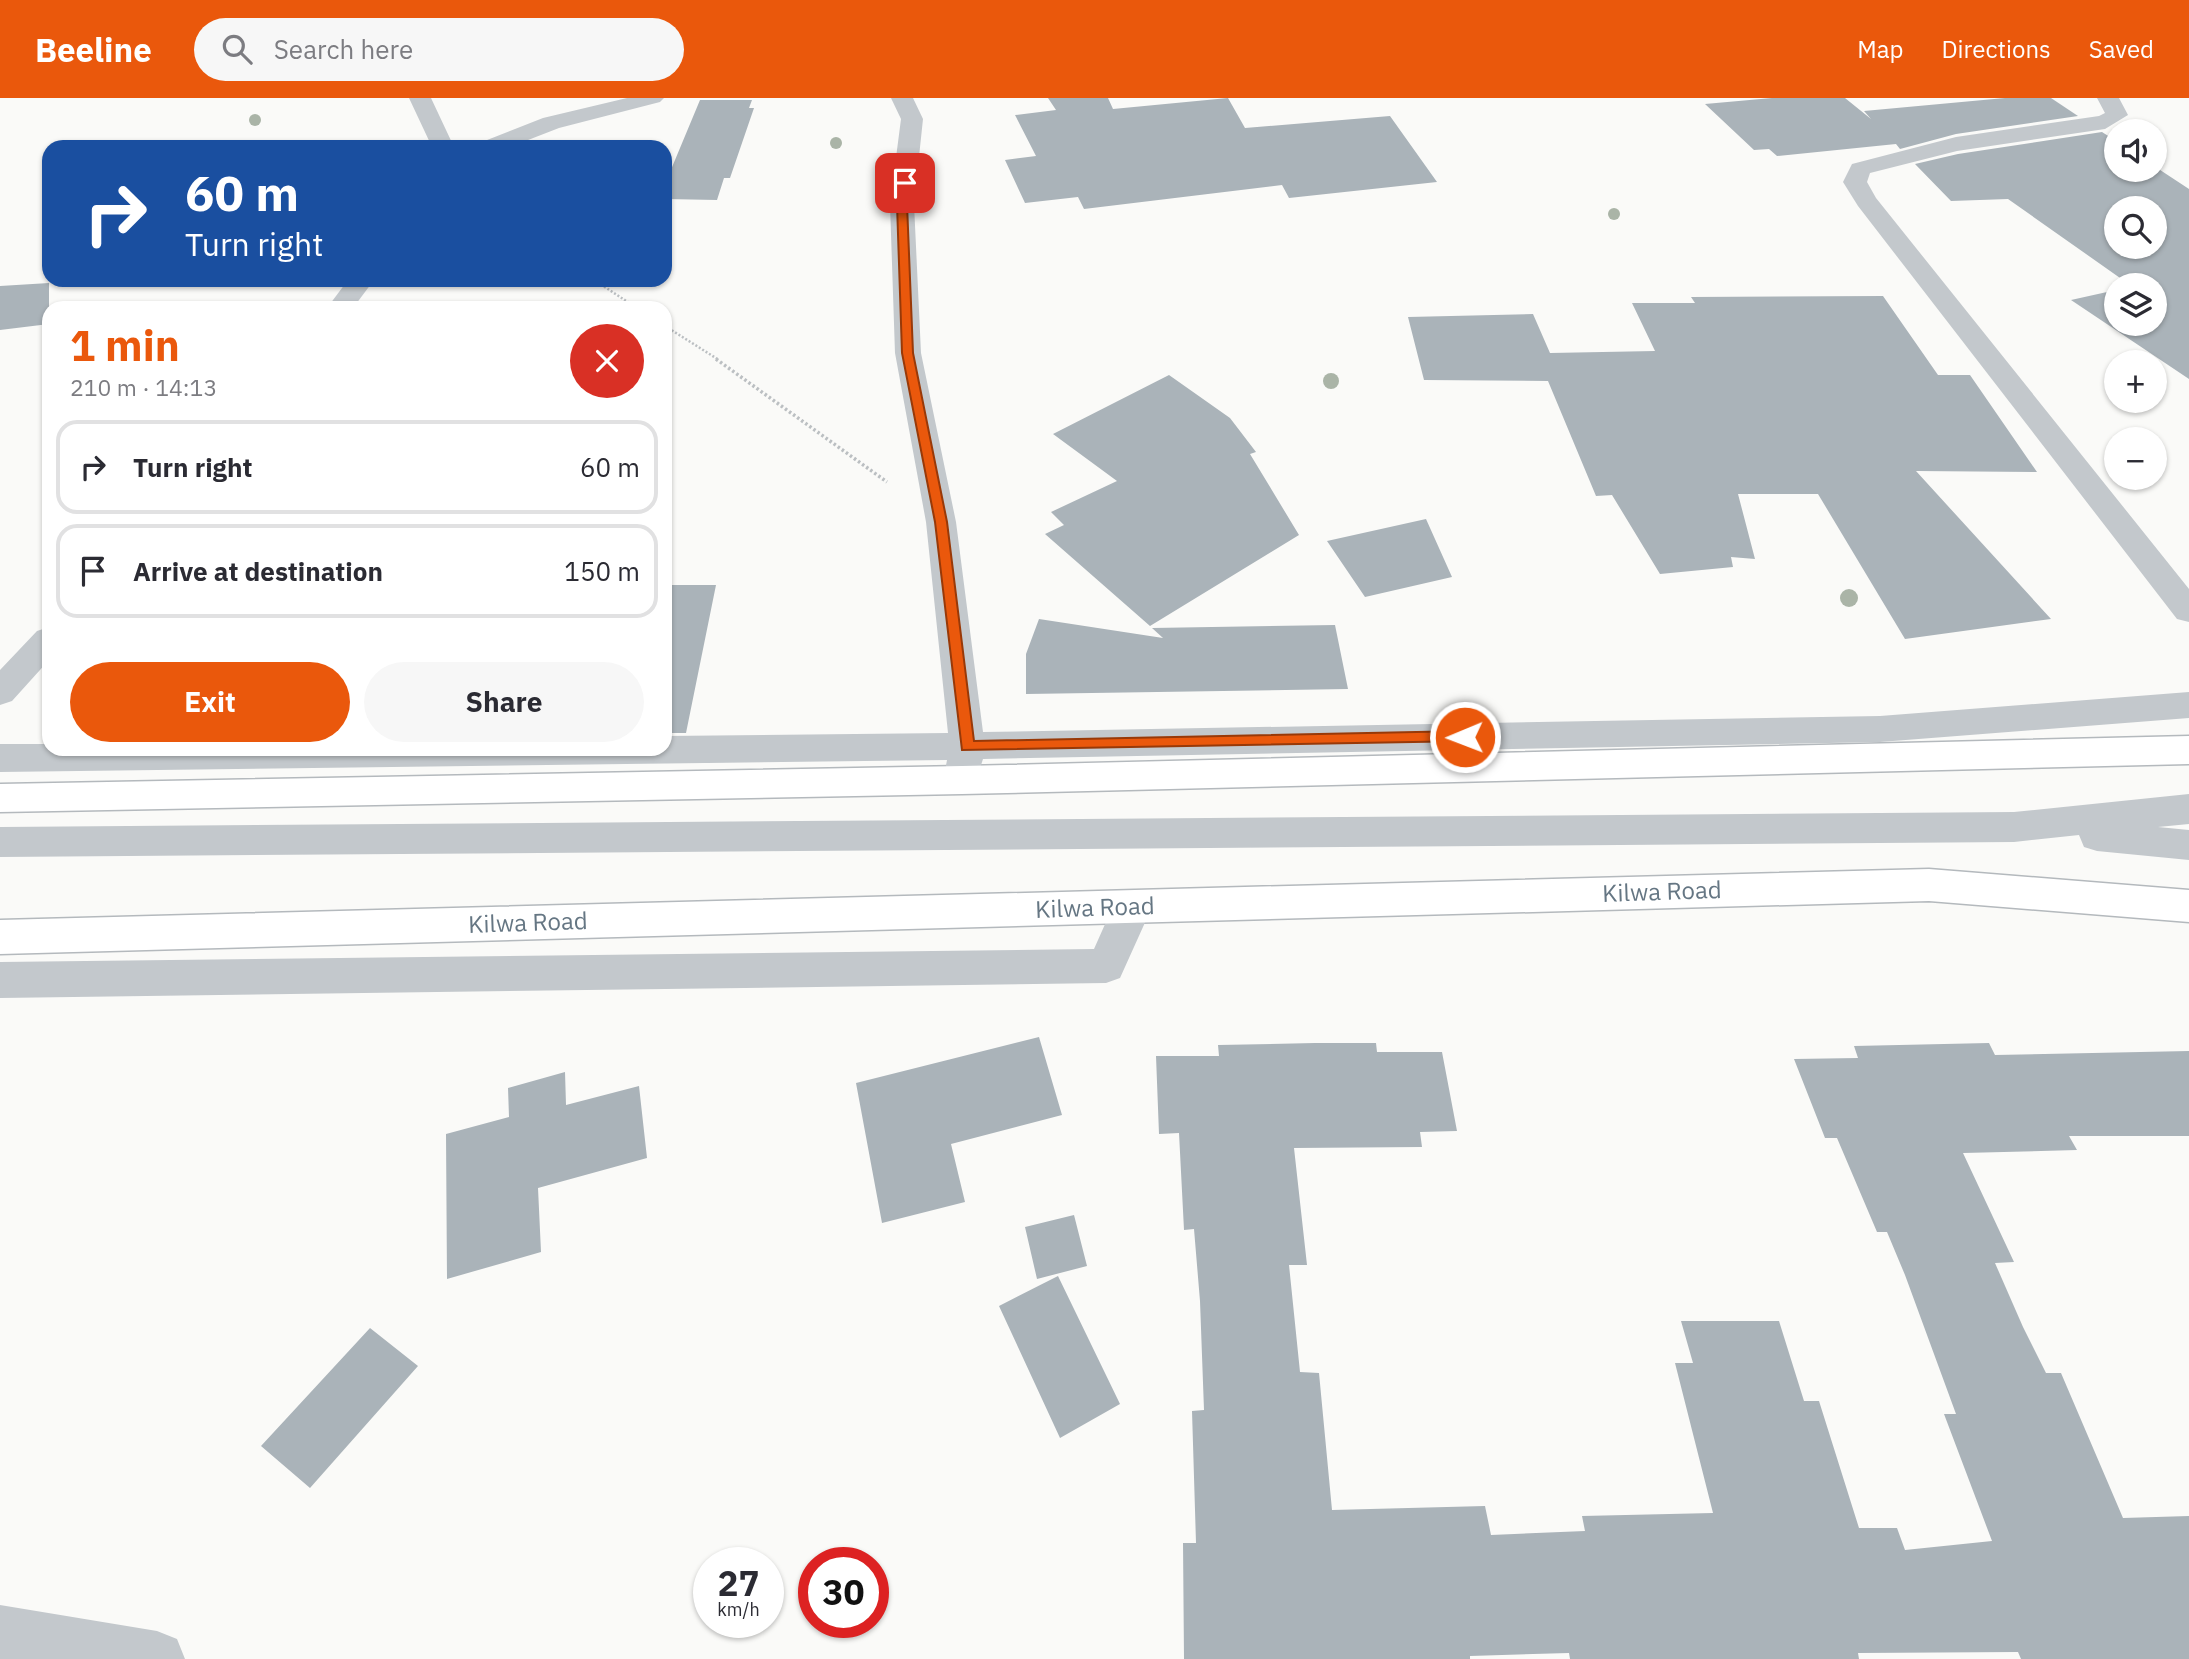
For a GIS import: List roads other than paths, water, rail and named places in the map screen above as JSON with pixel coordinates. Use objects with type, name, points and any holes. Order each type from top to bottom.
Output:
[{"type":"highway","points":[[0,798],[965,763],[2189,750]]},
{"type":"highway","name":"Kilwa Road","points":[[0,937],[1929,885],[2189,906]]},
{"type":"street","points":[[420,98],[440,140]]},
{"type":"street","points":[[506,140],[551,122],[653,98]]},
{"type":"street","points":[[902,98],[912,119],[902,204],[908,353],[941,522],[965,763]]},
{"type":"street","points":[[2108,98],[2117,116],[2105,122],[1956,144],[1860,169],[1854,182],[1874,212],[2189,611]]},
{"type":"street","points":[[0,692],[42,647]]},
{"type":"street","points":[[0,758],[965,763],[1880,729],[2189,705]]},
{"type":"street","points":[[0,842],[2014,827],[2189,810]]},
{"type":"street","points":[[2014,827],[2189,845]]},
{"type":"street","points":[[0,979],[1106,966],[1132,907]]},
{"type":"street","points":[[0,1633],[157,1659]]}]
